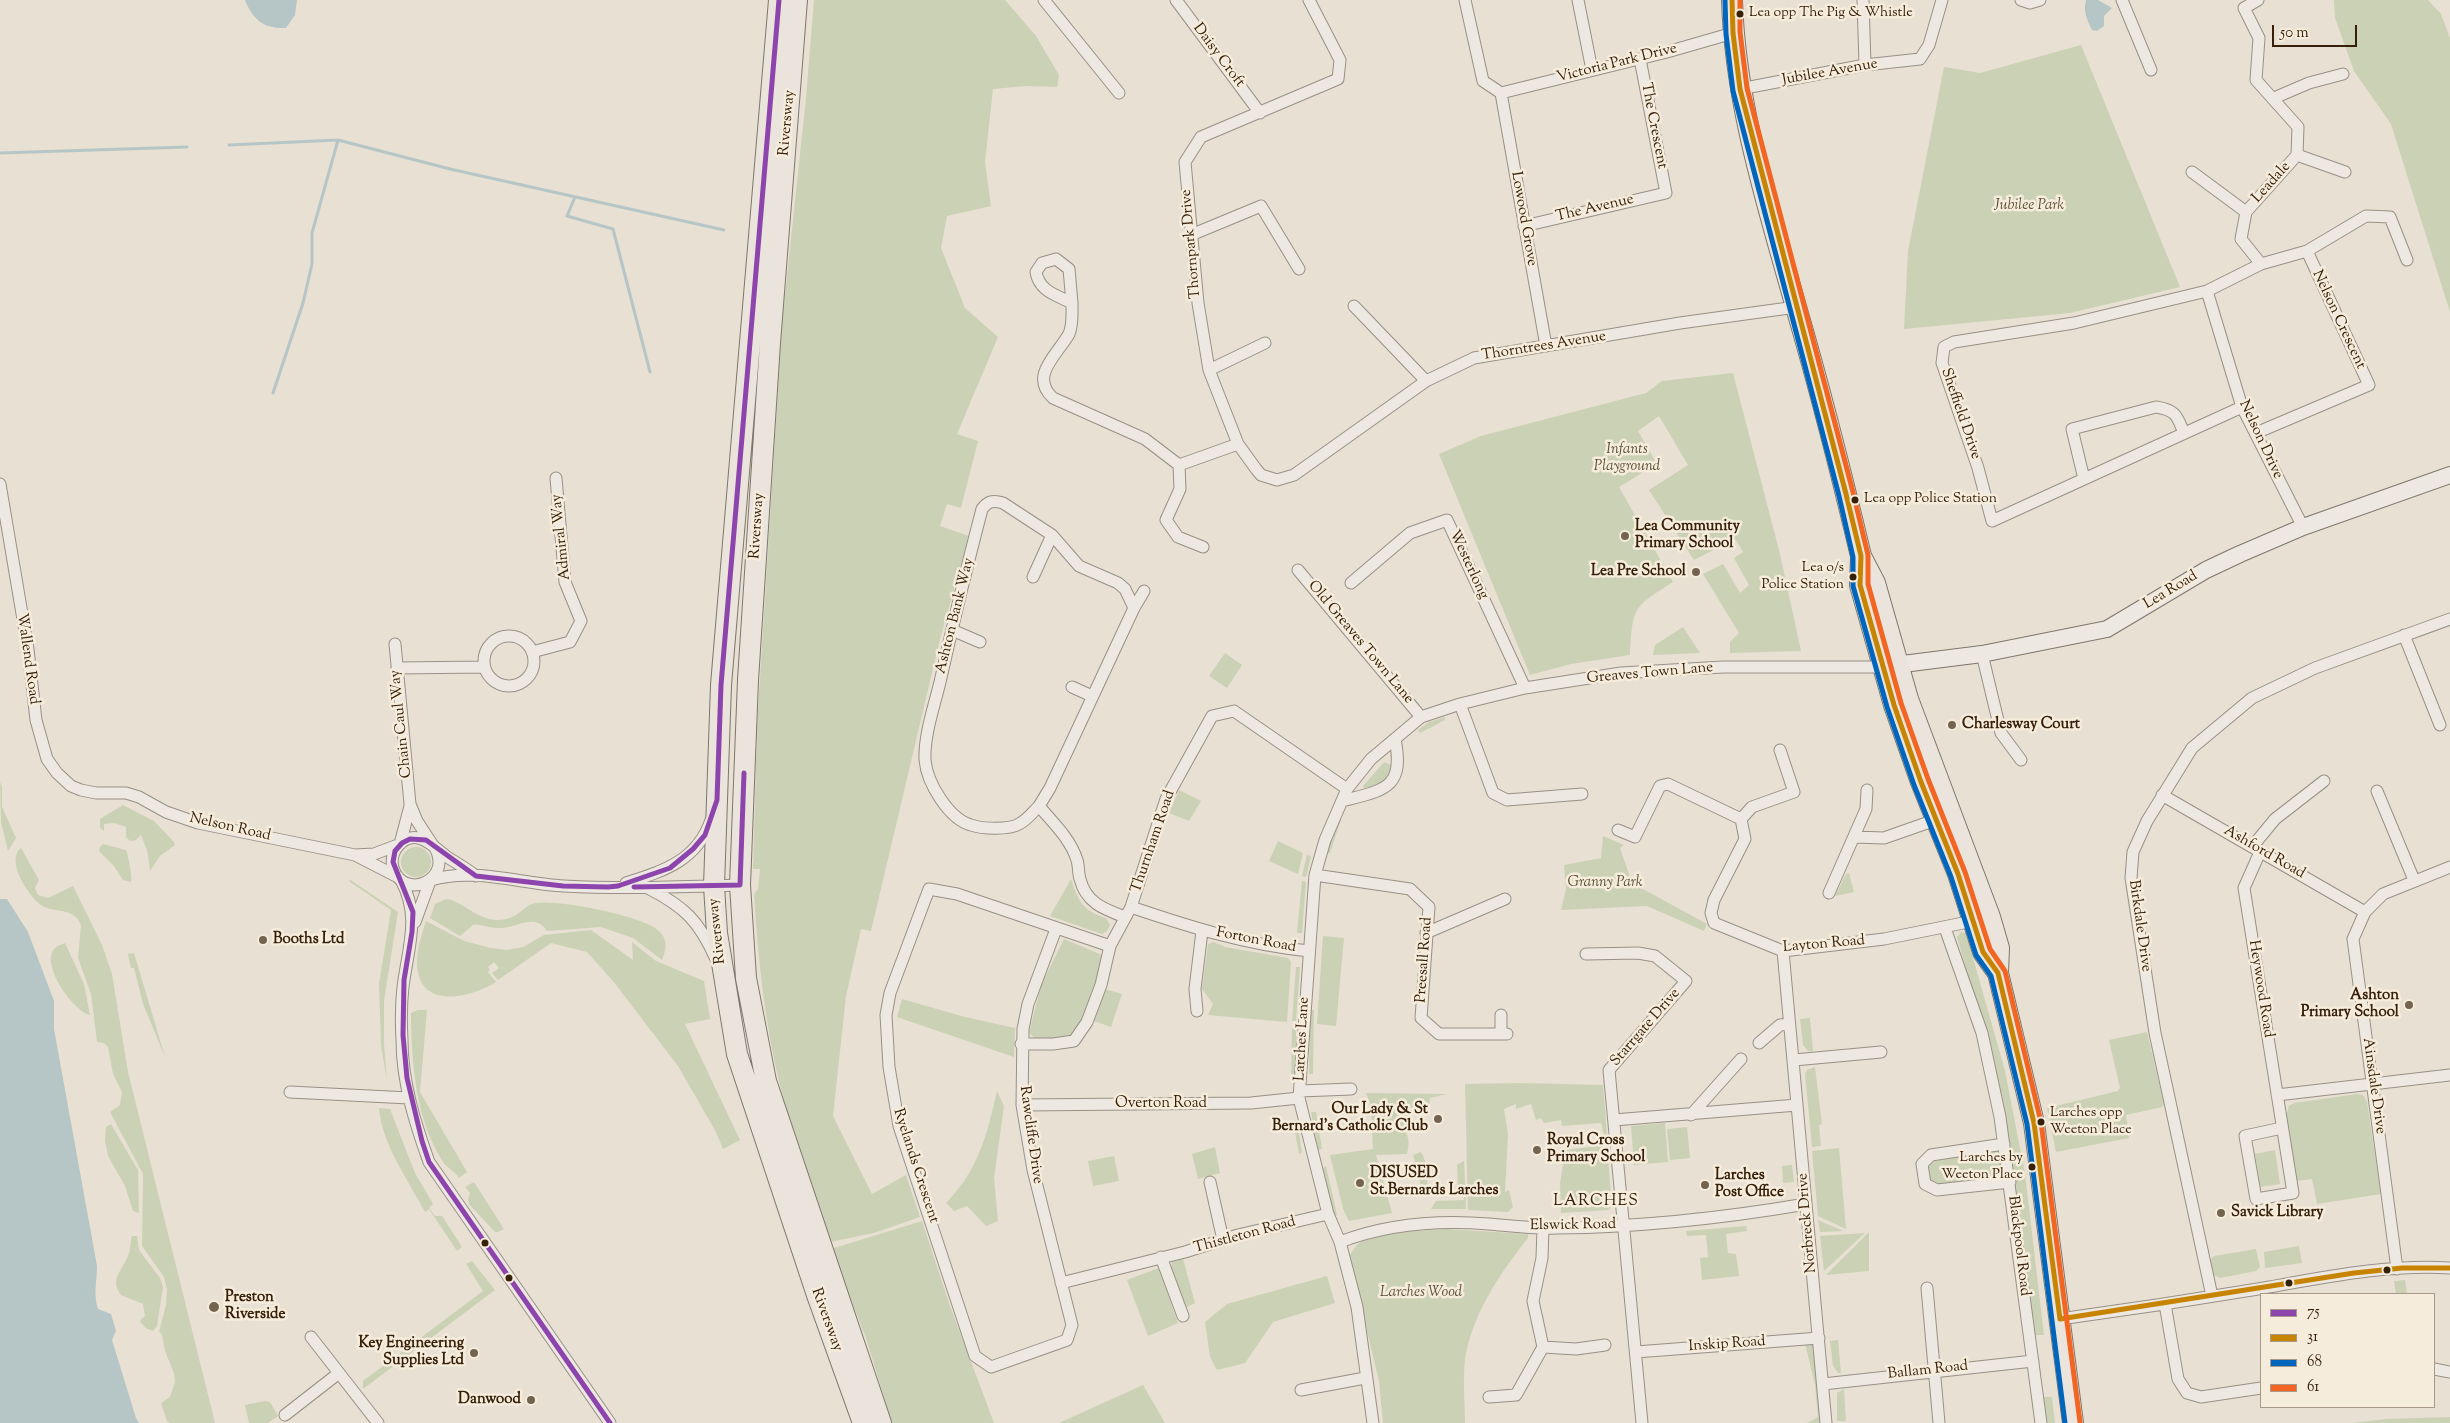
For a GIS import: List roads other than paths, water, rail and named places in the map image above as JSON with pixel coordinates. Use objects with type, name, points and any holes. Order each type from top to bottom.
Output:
[{"type":"highway","name":"Riversway","points":[[779,0],[721,685],[717,800],[726,886],[766,1081],[881,1423]]},
{"type":"highway","name":"Riversway","points":[[797,0],[770,343],[748,680],[726,886],[717,932],[737,1054],[817,1295],[863,1423]]},
{"type":"highway","points":[[1732,0],[1733,33],[1740,89],[1861,556],[1875,583],[1890,666],[1926,750],[1944,817],[1982,919],[1999,948],[1998,973],[2034,1123],[2073,1423]]},
{"type":"street","points":[[1044,0],[1119,93]]},
{"type":"street","name":"Daisy Croft","points":[[1176,0],[1260,113]]},
{"type":"street","name":"Thornpark Drive","points":[[1294,475],[1277,480],[1261,475],[1238,444],[1209,370],[1198,303],[1185,162],[1202,138],[1338,79],[1340,60],[1310,0]]},
{"type":"street","points":[[1466,0],[1483,81],[1500,93]]},
{"type":"street","points":[[1578,0],[1592,70]]},
{"type":"street","points":[[1863,0],[1865,65]]},
{"type":"street","name":"Jubilee Avenue","points":[[1740,89],[1865,65],[1920,59],[1929,45],[1942,0]]},
{"type":"street","points":[[2021,0],[2030,3],[2040,0]]},
{"type":"street","points":[[2122,0],[2151,70]]},
{"type":"street","name":"Leadale","points":[[2258,0],[2244,8],[2259,38],[2256,80],[2298,126],[2297,155],[2246,212],[2241,239],[2261,264]]},
{"type":"street","name":"Victoria Park Drive","points":[[1500,93],[1733,33]]},
{"type":"street","name":"The Crescent","points":[[1640,58],[1666,192]]},
{"type":"street","points":[[2274,98],[2309,83],[2343,74]]},
{"type":"street","name":"Lowood Grove","points":[[1500,93],[1546,346]]},
{"type":"street","name":"Leadale","points":[[2297,155],[2345,172]]},
{"type":"street","name":"Leadale","points":[[2192,172],[2246,212]]},
{"type":"street","name":"The Avenue","points":[[1524,226],[1666,192]]},
{"type":"street","points":[[1191,235],[1260,206],[1299,269]]},
{"type":"street","name":"Sheffield Drive","points":[[2242,406],[1992,521],[1978,468],[1942,363],[1944,348],[1954,342],[2074,323],[2208,292],[2261,264],[2307,251],[2366,216],[2390,217],[2407,260]]},
{"type":"street","name":"Nelson Crescent","points":[[2256,433],[2369,386],[2307,251]]},
{"type":"street","name":"Nelson Drive","points":[[2208,292],[2242,406],[2303,527]]},
{"type":"street","points":[[1072,303],[1069,333],[1048,363],[1045,371],[1043,379],[1048,393],[1053,398],[1145,439],[1180,465]]},
{"type":"street","points":[[1354,306],[1426,381]]},
{"type":"street","name":"Thorntrees Avenue","points":[[1294,475],[1426,381],[1474,358],[1680,323],[1796,307]]},
{"type":"street","points":[[1209,370],[1265,343]]},
{"type":"street","points":[[2084,479],[2072,429],[2156,407],[2170,409],[2177,417],[2184,433]]},
{"type":"street","points":[[1180,465],[1238,444]]},
{"type":"street","points":[[1180,465],[1180,489],[1166,520],[1178,537],[1203,548]]},
{"type":"street","name":"Lea Road","points":[[1890,666],[1982,654],[2108,629],[2206,570],[2303,527],[2450,475]]},
{"type":"street","name":"Admiral Way","points":[[532,652],[570,642],[581,621],[565,582],[556,478]]},
{"type":"street","name":"Wallend Road","points":[[0,484],[28,649],[36,720],[47,759],[56,774],[71,786],[96,793],[108,793]]},
{"type":"street","name":"Ashton Bank Way","points":[[1134,608],[1125,589],[1118,583],[1079,566],[1052,535],[1003,502],[994,501],[987,503],[980,517],[926,741],[925,761],[930,780],[939,797],[967,824],[984,829],[1018,825],[1039,806],[1050,788],[1092,696],[1144,591]]},
{"type":"street","name":"Westerlong","points":[[1351,583],[1410,533],[1448,520],[1525,688]]},
{"type":"street","points":[[1033,576],[1052,535]]},
{"type":"street","name":"Old Greaves Town Lane","points":[[1298,570],[1421,717]]},
{"type":"street","name":"Birkdale Drive","points":[[2212,1296],[2155,1032],[2131,878],[2133,852],[2162,795],[2192,748],[2252,698],[2315,668],[2450,619]]},
{"type":"street","points":[[952,630],[980,642]]},
{"type":"street","points":[[2404,635],[2440,725]]},
{"type":"street","points":[[504,636],[513,636],[524,641],[532,652],[534,662],[530,674],[516,685],[499,684],[492,680],[484,667],[486,651],[490,644],[504,636]]},
{"type":"street","name":"Chain Caul Way","points":[[395,644],[410,804],[417,821],[433,845]]},
{"type":"street","points":[[1982,654],[2001,733],[2021,760]]},
{"type":"street","name":"Greaves Town Lane","points":[[1421,717],[1460,704],[1525,688],[1621,673],[1723,667],[1890,666]]},
{"type":"street","points":[[397,668],[484,667]]},
{"type":"street","points":[[1072,687],[1092,696]]},
{"type":"street","points":[[1460,704],[1493,794],[1507,800],[1582,794]]},
{"type":"street","name":"Thurnham Road","points":[[1021,1044],[1074,1041],[1087,1022],[1101,985],[1110,946],[1128,912],[1166,799],[1212,716],[1234,711],[1347,788]]},
{"type":"street","name":"Larches Lane","points":[[1373,1423],[1365,1378],[1357,1307],[1340,1242],[1328,1214],[1300,1095],[1309,951],[1315,875],[1324,840],[1347,788],[1371,759],[1421,717]]},
{"type":"street","points":[[1342,801],[1382,791],[1395,776],[1399,757],[1396,738]]},
{"type":"street","points":[[1618,830],[1635,837],[1660,786],[1668,784],[1741,818],[1752,807],[1794,792],[1780,750]]},
{"type":"street","name":"Heywood Road","points":[[2282,1128],[2245,1136],[2256,1199],[2293,1193],[2244,888],[2256,849],[2275,819],[2324,781]]},
{"type":"street","points":[[1830,893],[1866,809],[1867,790]]},
{"type":"street","points":[[2377,791],[2414,880]]},
{"type":"street","name":"Nelson Road","points":[[108,793],[126,793],[138,797],[166,812],[198,823],[355,855],[374,854],[399,845]]},
{"type":"street","name":"Ashford Road","points":[[2162,795],[2365,912]]},
{"type":"street","points":[[618,886],[664,871],[685,857],[705,835],[717,800]]},
{"type":"street","name":"Chain Caul Way","points":[[399,845],[410,804]]},
{"type":"street","points":[[1039,806],[1068,840],[1078,860],[1081,885],[1090,899],[1103,909],[1128,912]]},
{"type":"street","points":[[1854,837],[1884,838],[1944,817]]},
{"type":"street","name":"Layton Road","points":[[1741,818],[1745,838],[1714,900],[1714,923],[1782,952],[1884,939],[1982,919]]},
{"type":"street","points":[[413,926],[410,898],[392,864],[394,851],[399,845],[412,838],[426,840],[476,876]]},
{"type":"street","points":[[433,845],[440,860],[436,874],[430,880],[413,926],[403,989],[402,1033],[415,1122],[429,1162],[610,1423]]},
{"type":"street","name":"Nelson Road","points":[[355,855],[399,878]]},
{"type":"street","name":"Ainsdale Drive","points":[[2397,1269],[2352,939],[2365,912],[2383,894],[2450,867]]},
{"type":"street","name":"Preesall Road","points":[[1315,875],[1410,889],[1429,908],[1421,1018],[1439,1034],[1504,1034],[1501,1015]]},
{"type":"street","points":[[399,878],[415,885],[444,877],[476,876],[563,886],[726,886]]},
{"type":"street","points":[[647,887],[684,908],[711,949],[723,977]]},
{"type":"street","name":"Ryelands Crescent","points":[[1062,1283],[1072,1325],[1067,1340],[991,1367],[976,1356],[899,1126],[889,1067],[886,1014],[894,978],[929,889],[957,894],[1110,946]]},
{"type":"street","points":[[1426,933],[1505,899]]},
{"type":"street","name":"Forton Road","points":[[1128,912],[1249,943],[1309,951]]},
{"type":"street","name":"Blackpool Road","points":[[1945,928],[1982,1032],[2004,1144],[2041,1423]]},
{"type":"street","name":"Rawcliffe Drive","points":[[1056,929],[1028,1004],[1021,1044],[1022,1105],[1033,1170],[1062,1283]]},
{"type":"street","name":"Forton Road","points":[[1197,1011],[1195,989],[1202,931]]},
{"type":"street","name":"Norbreck Drive","points":[[1782,952],[1794,1060],[1826,1423]]},
{"type":"street","name":"Starrgate Drive","points":[[1586,954],[1638,953],[1655,956],[1686,981],[1609,1070],[1642,1423]]},
{"type":"street","points":[[1760,1043],[1780,1025],[1790,1024]]},
{"type":"street","points":[[1794,1060],[1881,1052]]},
{"type":"street","points":[[1691,1115],[1742,1059]]},
{"type":"street","points":[[2277,1095],[2450,1075]]},
{"type":"street","name":"Overton Road","points":[[1022,1105],[1251,1103],[1351,1089]]},
{"type":"street","points":[[290,1092],[410,1098]]},
{"type":"street","points":[[1614,1120],[1797,1105]]},
{"type":"street","points":[[2004,1144],[1931,1155],[1922,1164],[1925,1184],[1937,1190],[2010,1182]]},
{"type":"street","points":[[1210,1182],[1223,1240]]},
{"type":"street","name":"Elswick Road","points":[[1340,1242],[1413,1225],[1448,1222],[1543,1228],[1625,1226],[1737,1215],[1806,1204]]},
{"type":"street","name":"Thistleton Road","points":[[1062,1283],[1328,1214]]},
{"type":"street","points":[[1489,1397],[1516,1395],[1543,1347],[1533,1301],[1542,1258],[1543,1228]]},
{"type":"street","points":[[1161,1257],[1183,1316]]},
{"type":"street","points":[[2060,1319],[2165,1304],[2315,1278],[2406,1267],[2450,1268]]},
{"type":"street","points":[[1927,1288],[1939,1423]]},
{"type":"street","points":[[2165,1304],[2178,1379],[2187,1393],[2201,1397],[2260,1388]]},
{"type":"street","points":[[311,1337],[378,1423]]},
{"type":"street","name":"Inskip Road","points":[[1636,1352],[1819,1338]]},
{"type":"street","points":[[1543,1347],[1576,1349],[1604,1345]]},
{"type":"street","name":"Ballam Road","points":[[1823,1384],[2032,1360]]},
{"type":"street","points":[[2435,1369],[2450,1372]]},
{"type":"street","points":[[285,1415],[339,1373]]},
{"type":"street","points":[[1301,1390],[1365,1378]]},
{"type":"waterway","points":[[229,145],[338,140],[450,169],[724,230]]},
{"type":"waterway","points":[[273,393],[303,303],[312,264],[312,233],[338,140]]},
{"type":"waterway","points":[[0,153],[187,147]]},
{"type":"waterway","points":[[575,197],[567,216],[613,229],[650,372]]},
{"type":"place","name":"Lea opp The Pig & Whistle","points":[[1740,14]]},
{"type":"place","name":"Lea opp Police Station","points":[[1855,500]]},
{"type":"place","name":"Lea Community Primary School","points":[[1625,536]]},
{"type":"place","name":"Lea Pre School","points":[[1696,572]]},
{"type":"place","name":"Lea o/s Police Station","points":[[1853,577]]},
{"type":"place","name":"Charlesway Court","points":[[1952,725]]},
{"type":"place","name":"Booths Ltd","points":[[263,940]]},
{"type":"place","name":"Ashton Primary School","points":[[2409,1005]]},
{"type":"place","name":"Our Lady & St Bernard's Catholic Club","points":[[1438,1119]]},
{"type":"place","name":"Larches opp Weeton Place","points":[[2041,1122]]},
{"type":"place","name":"Royal Cross Primary School","points":[[1537,1150]]},
{"type":"place","name":"Larches by Weeton Place","points":[[2032,1167]]},
{"type":"place","name":"DISUSED St.Bernards Larches","points":[[1360,1183]]},
{"type":"place","name":"Larches Post Office","points":[[1705,1185]]},
{"type":"place","name":"Savick Library","points":[[2221,1213]]},
{"type":"place","name":"Preston Riverside","points":[[214,1307]]},
{"type":"place","name":"Key Engineering Supplies Ltd","points":[[474,1353]]},
{"type":"place","name":"Danwood","points":[[531,1400]]},
{"type":"district","name":"LARCHES","points":[[1596,1202]]},
{"type":"park label","name":"Jubilee Park","points":[[2029,206]]},
{"type":"park label","name":"Infants Playground","points":[[1627,458]]},
{"type":"park label","name":"Granny Park","points":[[1605,883]]},
{"type":"park label","name":"Larches Wood","points":[[1421,1293]]}]
